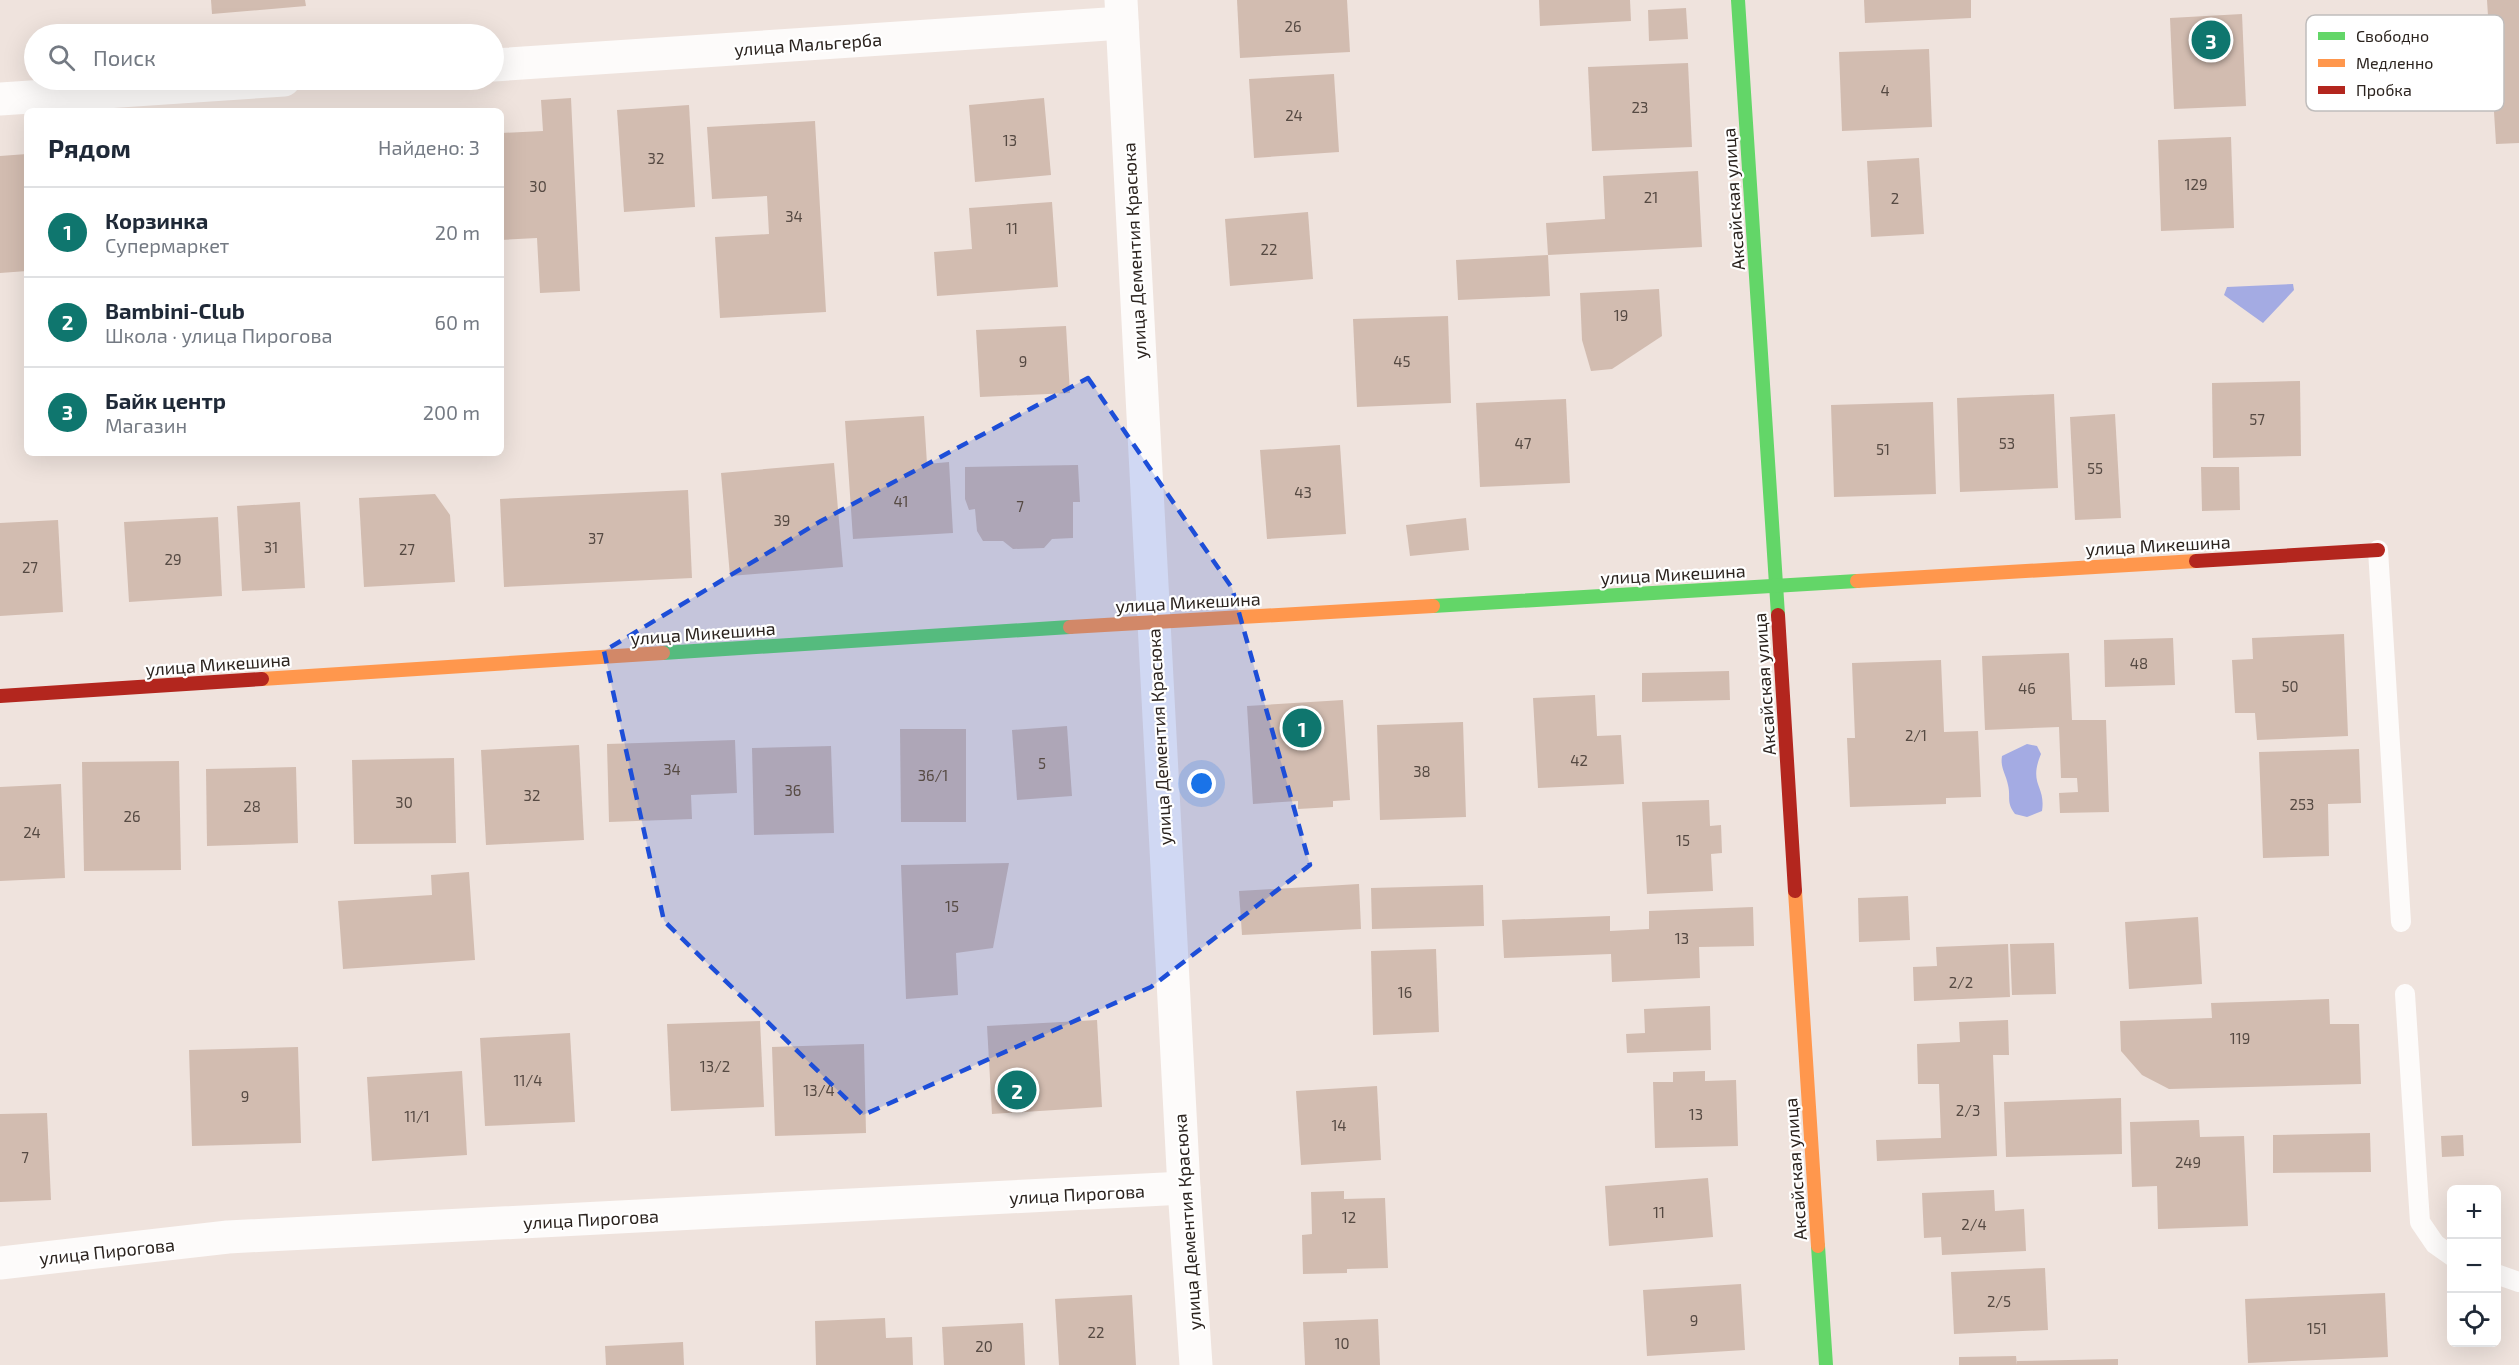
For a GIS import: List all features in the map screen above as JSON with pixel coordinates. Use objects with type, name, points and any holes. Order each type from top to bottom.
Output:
[{"type":"street","name":"Аксайская улица","points":[[1738,0],[1826,1365]]},
{"type":"street","name":"улица Мальгерба","points":[[504,64],[1121,12]]},
{"type":"street","name":"улица Дементия Красюка","points":[[1121,12],[1184,1188],[1196,1365]]},
{"type":"street","points":[[0,99],[135,90]]},
{"type":"street","name":"улица Микешина","points":[[0,696],[1153,622],[2378,550]]},
{"type":"street","name":"улица Пирогова","points":[[0,1263],[228,1237],[1184,1188]]},
{"type":"lane","points":[[2378,550],[2401,922]]},
{"type":"lane","points":[[2405,994],[2420,1222],[2434,1244],[2447,1253]]},
{"type":"lane","points":[[2501,1276],[2519,1282]]},
{"type":"highlighted area","points":[[1088,378],[1232,588],[1310,865],[1151,987],[863,1115],[664,921],[604,651],[821,521]]},
{"type":"water","points":[[2293,284],[2294,290],[2263,323],[2224,295],[2227,287]]},
{"type":"water","points":[[2027,744],[2037,746],[2041,754],[2036,772],[2043,802],[2042,811],[2027,817],[2015,814],[2011,806],[2008,785],[2002,768],[2002,756]]},
{"type":"building","points":[[211,0],[305,0],[306,6],[212,14]]},
{"type":"building","points":[[1237,0],[1347,0],[1350,52],[1240,58]]},
{"type":"building","points":[[1539,0],[1630,0],[1631,21],[1540,26]]},
{"type":"building","points":[[1864,0],[1971,0],[1971,18],[1865,23]]},
{"type":"building","points":[[2487,0],[2519,0],[2519,143],[2496,144],[2494,111],[2504,111],[2504,15],[2488,15]]},
{"type":"building","points":[[1686,8],[1688,39],[1649,41],[1648,10]]},
{"type":"building","points":[[2242,14],[2246,106],[2174,109],[2170,18]]},
{"type":"building","points":[[1929,49],[1932,127],[1842,131],[1839,52]]},
{"type":"building","points":[[1688,63],[1692,147],[1592,151],[1588,67]]},
{"type":"building","points":[[1334,74],[1339,152],[1254,158],[1249,79]]},
{"type":"building","points":[[571,98],[580,291],[540,293],[537,238],[504,240],[504,133],[543,131],[541,100]]},
{"type":"building","points":[[1044,98],[1051,175],[975,182],[969,105]]},
{"type":"building","points":[[689,105],[695,207],[624,212],[617,110]]},
{"type":"building","points":[[815,121],[826,312],[720,318],[715,237],[769,234],[767,196],[712,199],[707,127]]},
{"type":"building","points":[[2231,137],[2234,228],[2161,231],[2158,140]]},
{"type":"building","points":[[24,154],[24,271],[0,273],[0,156]]},
{"type":"building","points":[[1919,158],[1924,234],[1871,237],[1867,161]]},
{"type":"building","points":[[1698,171],[1702,247],[1548,255],[1546,223],[1605,219],[1603,176]]},
{"type":"building","points":[[1052,202],[1058,287],[937,296],[934,252],[972,249],[969,208]]},
{"type":"building","points":[[1308,212],[1313,279],[1230,286],[1225,219]]},
{"type":"building","points":[[1548,255],[1550,296],[1458,300],[1456,260]]},
{"type":"building","points":[[1659,289],[1662,336],[1612,369],[1591,371],[1582,340],[1580,293]]},
{"type":"building","points":[[1448,316],[1451,403],[1357,407],[1353,319]]},
{"type":"building","points":[[1066,326],[1070,393],[980,397],[976,330]]},
{"type":"building","points":[[2300,381],[2301,456],[2213,458],[2212,383]]},
{"type":"building","points":[[2054,394],[2058,488],[1960,492],[1957,398]]},
{"type":"building","points":[[1566,399],[1570,483],[1480,487],[1476,403]]},
{"type":"building","points":[[1933,402],[1936,494],[1834,497],[1831,405]]},
{"type":"building","points":[[2115,414],[2121,518],[2075,520],[2070,417]]},
{"type":"building","points":[[924,416],[927,464],[949,462],[953,533],[853,539],[845,421]]},
{"type":"building","points":[[1340,445],[1346,534],[1267,539],[1260,450]]},
{"type":"building","points":[[834,463],[843,567],[730,576],[721,473]]},
{"type":"building","points":[[1078,465],[1080,502],[1073,502],[1073,538],[1052,539],[1044,548],[1013,549],[1003,541],[983,541],[977,531],[975,509],[969,510],[965,499],[965,467]]},
{"type":"building","points":[[2201,467],[2239,467],[2240,510],[2202,511]]},
{"type":"building","points":[[688,490],[692,578],[504,587],[500,499]]},
{"type":"building","points":[[435,494],[450,515],[455,582],[364,587],[359,498]]},
{"type":"building","points":[[300,502],[305,588],[242,591],[237,506]]},
{"type":"building","points":[[218,517],[222,596],[129,602],[124,522]]},
{"type":"building","points":[[1466,518],[1469,550],[1410,556],[1406,525]]},
{"type":"building","points":[[58,520],[63,612],[0,616],[0,523]]},
{"type":"building","points":[[2344,634],[2348,736],[2257,740],[2255,713],[2235,713],[2232,660],[2253,659],[2252,638]]},
{"type":"building","points":[[2173,638],[2175,685],[2105,687],[2104,640]]},
{"type":"building","points":[[2069,653],[2072,720],[2106,720],[2109,812],[2060,813],[2059,793],[2078,792],[2077,778],[2061,778],[2059,727],[1985,730],[1982,656]]},
{"type":"building","points":[[1941,660],[1944,732],[1978,731],[1981,797],[1946,798],[1946,804],[1850,807],[1847,738],[1855,738],[1852,663]]},
{"type":"building","points":[[1729,671],[1730,700],[1642,702],[1642,673]]},
{"type":"building","points":[[1595,695],[1597,736],[1621,735],[1624,784],[1538,788],[1533,698]]},
{"type":"building","points":[[1343,700],[1350,800],[1333,801],[1333,807],[1298,809],[1298,801],[1253,804],[1247,706]]},
{"type":"building","points":[[1463,722],[1466,817],[1380,820],[1377,725]]},
{"type":"building","points":[[1067,726],[1072,796],[1017,800],[1012,730]]},
{"type":"building","points":[[900,729],[966,729],[966,822],[901,822]]},
{"type":"building","points":[[735,740],[737,793],[691,795],[692,819],[609,822],[607,744]]},
{"type":"building","points":[[579,745],[584,840],[486,845],[481,750]]},
{"type":"building","points":[[831,746],[834,833],[754,835],[752,748]]},
{"type":"building","points":[[2359,749],[2361,803],[2328,804],[2329,856],[2263,858],[2259,752]]},
{"type":"building","points":[[454,758],[456,843],[354,844],[352,760]]},
{"type":"building","points":[[179,761],[181,870],[84,871],[82,762]]},
{"type":"building","points":[[296,767],[298,843],[207,846],[206,769]]},
{"type":"building","points":[[61,784],[65,878],[0,881],[0,787]]},
{"type":"building","points":[[1709,800],[1710,826],[1721,825],[1722,853],[1711,854],[1713,891],[1647,894],[1642,802]]},
{"type":"building","points":[[1009,863],[993,948],[956,953],[958,995],[906,999],[901,865]]},
{"type":"building","points":[[469,872],[475,960],[343,969],[338,901],[432,895],[431,875]]},
{"type":"building","points":[[1359,884],[1361,929],[1242,935],[1239,891]]},
{"type":"building","points":[[1483,885],[1484,926],[1372,929],[1371,888]]},
{"type":"building","points":[[1908,896],[1910,940],[1859,942],[1858,898]]},
{"type":"building","points":[[1753,907],[1754,946],[1699,947],[1700,978],[1612,982],[1611,954],[1504,958],[1502,920],[1610,916],[1610,931],[1649,929],[1649,911]]},
{"type":"building","points":[[2198,917],[2202,984],[2129,989],[2125,922]]},
{"type":"building","points":[[2054,943],[2056,994],[2012,995],[2010,944]]},
{"type":"building","points":[[2008,944],[2010,997],[1914,1001],[1913,967],[1937,966],[1936,947]]},
{"type":"building","points":[[1436,949],[1439,1032],[1373,1035],[1371,951]]},
{"type":"building","points":[[2329,999],[2330,1024],[2359,1024],[2361,1084],[2169,1089],[2142,1075],[2121,1051],[2120,1021],[2212,1018],[2211,1003]]},
{"type":"building","points":[[1710,1006],[1711,1050],[1627,1053],[1626,1034],[1645,1033],[1644,1009]]},
{"type":"building","points":[[1097,1020],[1102,1107],[992,1114],[987,1026]]},
{"type":"building","points":[[2008,1020],[2009,1055],[1993,1055],[1997,1156],[1877,1161],[1876,1140],[1941,1138],[1939,1084],[1918,1084],[1917,1044],[1960,1042],[1959,1022]]},
{"type":"building","points":[[760,1021],[764,1107],[671,1111],[667,1024]]},
{"type":"building","points":[[570,1033],[575,1122],[485,1126],[480,1038]]},
{"type":"building","points":[[864,1044],[866,1133],[775,1136],[772,1047]]},
{"type":"building","points":[[298,1047],[301,1143],[192,1146],[189,1050]]},
{"type":"building","points":[[462,1071],[467,1155],[372,1161],[367,1077]]},
{"type":"building","points":[[1705,1071],[1705,1081],[1736,1080],[1738,1146],[1655,1148],[1653,1082],[1673,1082],[1673,1072]]},
{"type":"building","points":[[1377,1086],[1381,1160],[1301,1165],[1296,1091]]},
{"type":"building","points":[[2121,1098],[2122,1154],[2006,1157],[2004,1102]]},
{"type":"building","points":[[47,1113],[51,1200],[0,1202],[0,1114]]},
{"type":"building","points":[[2199,1120],[2200,1137],[2244,1136],[2248,1226],[2158,1229],[2157,1186],[2132,1187],[2130,1122]]},
{"type":"building","points":[[2370,1133],[2371,1172],[2273,1173],[2273,1135]]},
{"type":"building","points":[[2463,1135],[2464,1156],[2442,1157],[2441,1136]]},
{"type":"building","points":[[1708,1178],[1713,1237],[1609,1246],[1605,1186]]},
{"type":"building","points":[[1994,1190],[1995,1211],[2024,1209],[2026,1251],[1942,1255],[1941,1237],[1924,1238],[1922,1193]]},
{"type":"building","points":[[1344,1191],[1344,1199],[1385,1198],[1388,1268],[1347,1269],[1347,1273],[1303,1274],[1302,1235],[1312,1234],[1311,1192]]},
{"type":"building","points":[[2045,1268],[2048,1330],[1954,1334],[1951,1272]]},
{"type":"building","points":[[1741,1284],[1745,1350],[1647,1356],[1643,1290]]},
{"type":"building","points":[[2385,1293],[2388,1357],[2248,1363],[2245,1299]]},
{"type":"building","points":[[1132,1295],[1136,1365],[1059,1365],[1055,1299]]},
{"type":"building","points":[[885,1318],[886,1338],[912,1337],[913,1365],[816,1365],[815,1321]]},
{"type":"building","points":[[1378,1319],[1380,1365],[1305,1365],[1303,1322]]},
{"type":"building","points":[[1023,1323],[1025,1365],[944,1365],[942,1327]]},
{"type":"building","points":[[683,1342],[684,1365],[606,1365],[605,1346]]},
{"type":"building","points":[[2016,1356],[2017,1365],[1959,1365],[1959,1357]]},
{"type":"building","points":[[2118,1359],[2118,1365],[2017,1365],[2017,1361]]},
{"type":"traffic: fast","points":[[1738,0],[1778,615]]},
{"type":"traffic: fast","points":[[1433,606],[1857,581]]},
{"type":"traffic: fast","points":[[663,653],[1070,627]]},
{"type":"traffic: fast","points":[[1818,1246],[1826,1365]]},
{"type":"traffic: slow","points":[[1857,581],[2196,561]]},
{"type":"traffic: slow","points":[[1070,627],[1433,606]]},
{"type":"traffic: slow","points":[[262,679],[663,653]]},
{"type":"traffic: slow","points":[[1795,891],[1818,1246]]},
{"type":"traffic: jam","points":[[2196,561],[2378,550]]},
{"type":"traffic: jam","points":[[1778,615],[1795,891]]},
{"type":"traffic: jam","points":[[0,696],[262,679]]},
{"type":"place","name":"Байк центр","points":[[2211,40]]},
{"type":"place","name":"Корзинка","points":[[1302,728]]},
{"type":"place","name":"Bambini-Club","points":[[1017,1090]]}]
